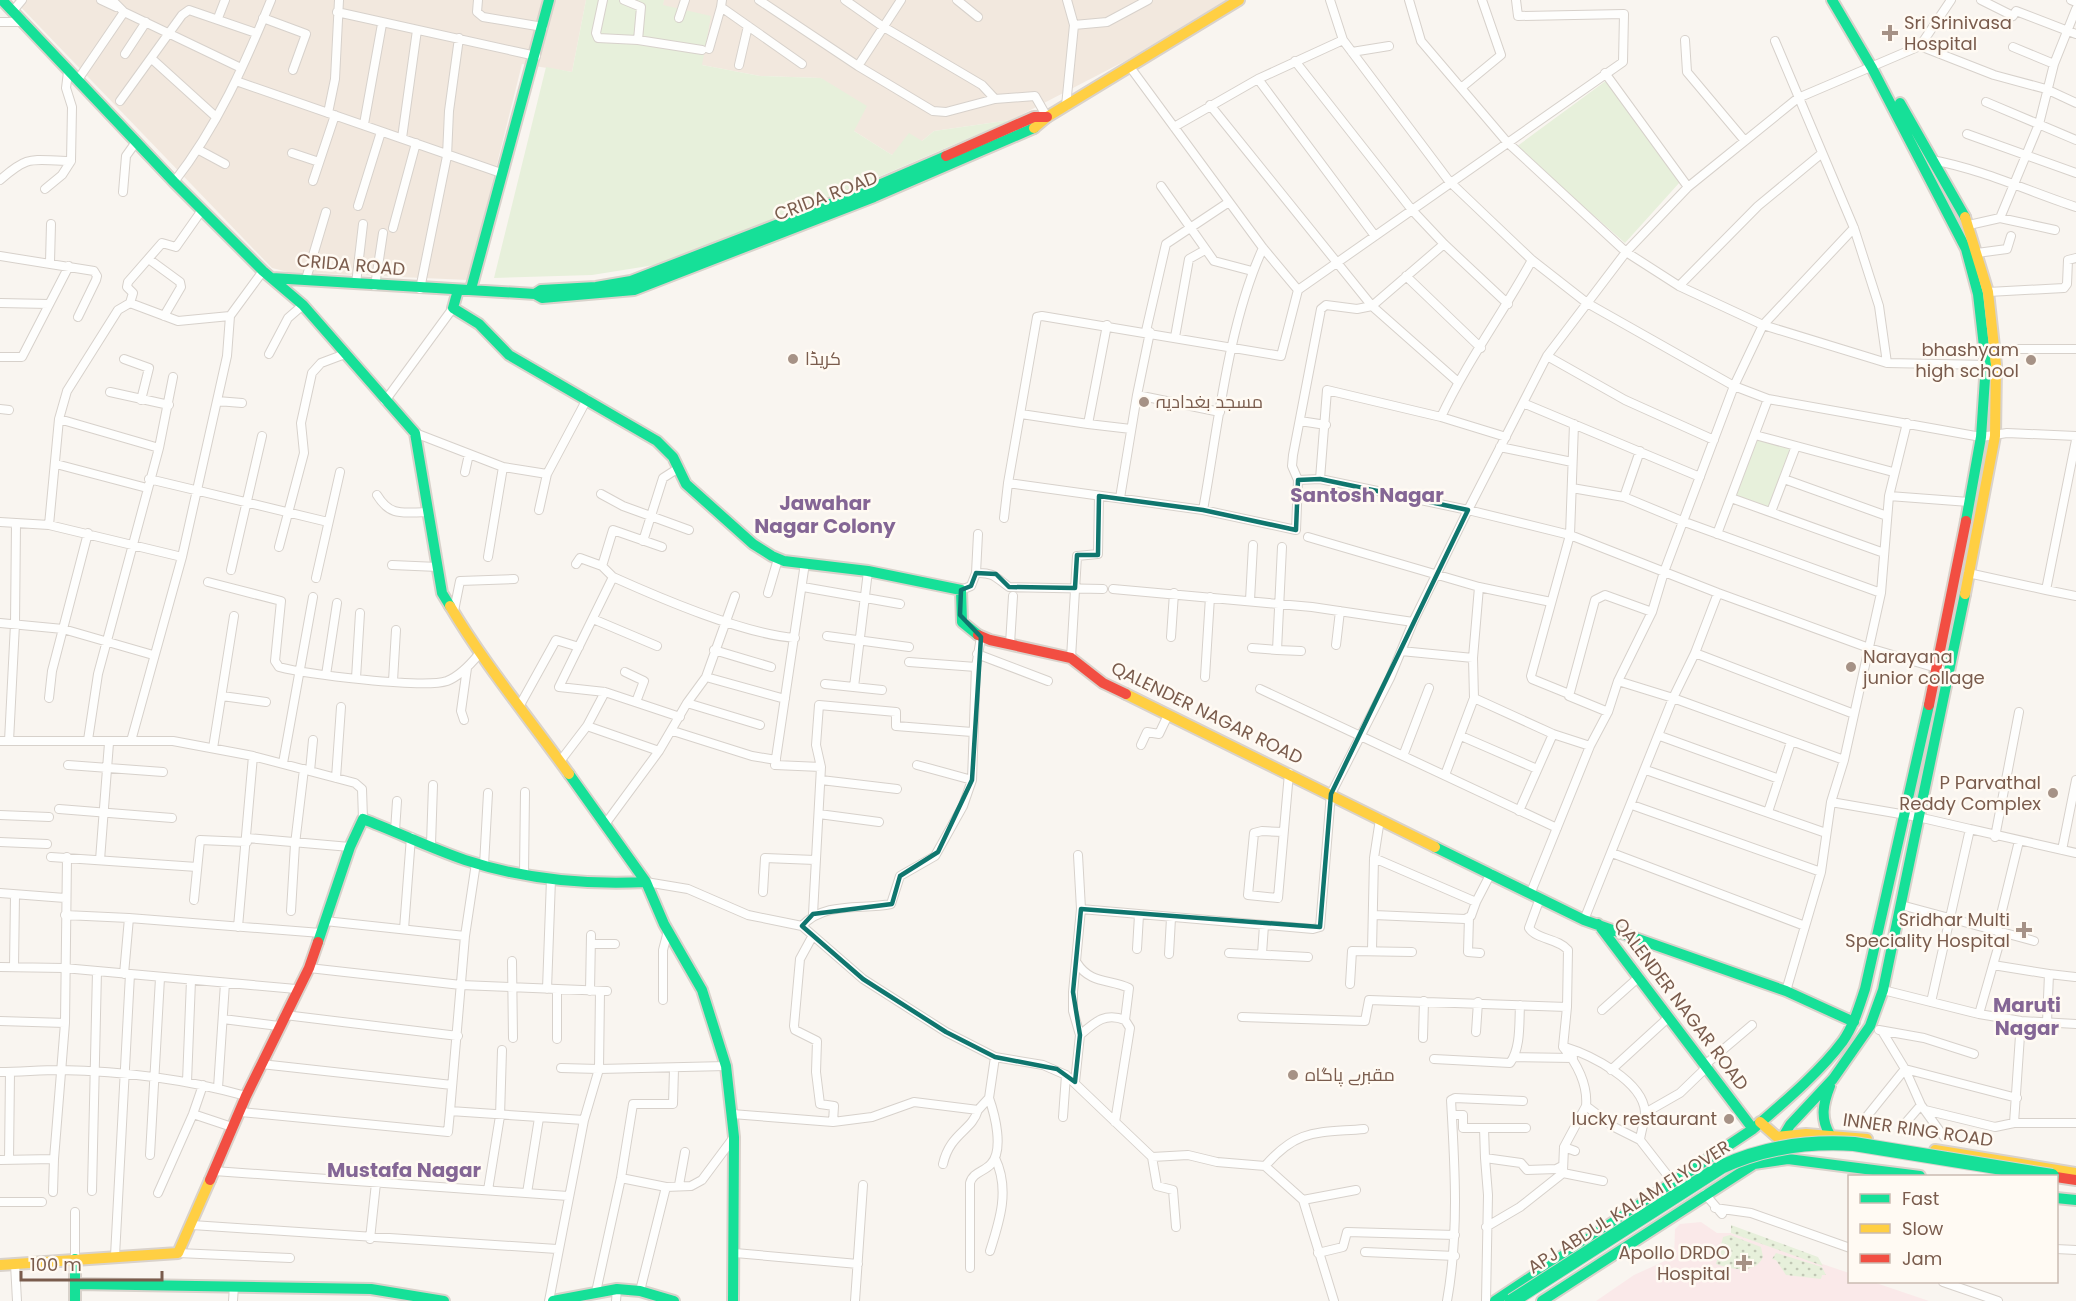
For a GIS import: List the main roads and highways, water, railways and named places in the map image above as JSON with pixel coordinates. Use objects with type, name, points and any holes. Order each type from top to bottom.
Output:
[{"type":"main road","points":[[2,0],[174,182],[267,275],[303,304],[415,433],[442,592],[478,654],[561,760],[646,882],[668,931],[702,990],[726,1066],[732,1114],[735,1253],[733,1301]]},
{"type":"main road","points":[[465,290],[536,56],[549,0]]},
{"type":"main road","name":"CRIDA ROAD","points":[[267,275],[375,286],[535,294],[541,290],[611,289],[863,191],[1034,117],[1047,117],[1239,0]]},
{"type":"main road","points":[[1832,0],[1876,67],[1970,225],[1988,292],[1996,350],[1991,365]]},
{"type":"main road","points":[[1495,1301],[1757,1126],[1843,1041],[1854,1022],[1865,989],[1912,816],[1943,670],[1968,573],[1988,436],[1991,365],[1978,294],[1966,249],[1841,0]]},
{"type":"main road","name":"QALENDER NAGAR ROAD","points":[[465,290],[453,308],[479,324],[509,355],[657,441],[673,457],[686,484],[753,544],[778,559],[868,571],[961,591],[962,622],[981,637],[1071,658],[1103,683],[1591,922],[1639,977],[1757,1126]]},
{"type":"main road","points":[[1943,670],[1969,502],[1988,436]]},
{"type":"main road","points":[[1770,1160],[1782,1137],[1876,1028],[1901,905],[1912,816]]},
{"type":"main road","points":[[0,1265],[178,1252],[192,1225],[246,1096],[296,989],[309,968],[350,847],[363,819],[480,864],[524,874],[551,879],[623,884],[646,882]]},
{"type":"main road","points":[[1591,922],[1786,991],[1854,1022]]},
{"type":"main road","points":[[1830,1135],[1822,1124],[1821,1114],[1833,1079]]},
{"type":"main road","points":[[1757,1126],[1777,1137],[1782,1137]]},
{"type":"main road","name":"INNER RING ROAD","points":[[1782,1137],[1806,1134],[1830,1135],[2076,1173]]},
{"type":"main road","name":"APJ ABDUL KALAM FLYOVER","points":[[1512,1301],[1721,1167],[1765,1149],[1823,1142],[1854,1144],[2046,1175]]},
{"type":"main road","points":[[1542,1301],[1754,1164],[1788,1159],[1912,1175]]},
{"type":"main road","points":[[2058,1177],[2076,1180]]},
{"type":"main road","points":[[2058,1198],[2076,1200]]},
{"type":"main road","points":[[75,1259],[75,1301]]},
{"type":"main road","points":[[76,1284],[371,1289],[444,1301]]},
{"type":"main road","points":[[551,1301],[596,1292],[616,1295],[640,1291],[674,1301]]},
{"type":"place","name":"Sri Srinivasa Hospital","points":[[1890,33]]},
{"type":"place","name":"کریڈا","points":[[793,359]]},
{"type":"place","name":"bhashyam high school","points":[[2031,360]]},
{"type":"place","name":"مسجد بغدادیہ","points":[[1144,402]]},
{"type":"place","name":"Narayana junior collage","points":[[1851,667]]},
{"type":"place","name":"P Parvathal Reddy Complex","points":[[2053,793]]},
{"type":"place","name":"Sridhar Multi Speciality Hospital","points":[[2024,930]]},
{"type":"place","name":"مقبرے پاگاہ","points":[[1293,1075]]},
{"type":"place","name":"lucky restaurant","points":[[1729,1119]]},
{"type":"place","name":"Apollo DRDO Hospital","points":[[1744,1263]]},
{"type":"district","name":"Santosh Nagar","points":[[1367,495]]},
{"type":"district","name":"Jawahar Nagar Colony","points":[[825,514]]},
{"type":"district","name":"Maruti Nagar","points":[[2027,1016]]},
{"type":"district","name":"Mustafa Nagar","points":[[404,1170]]}]
